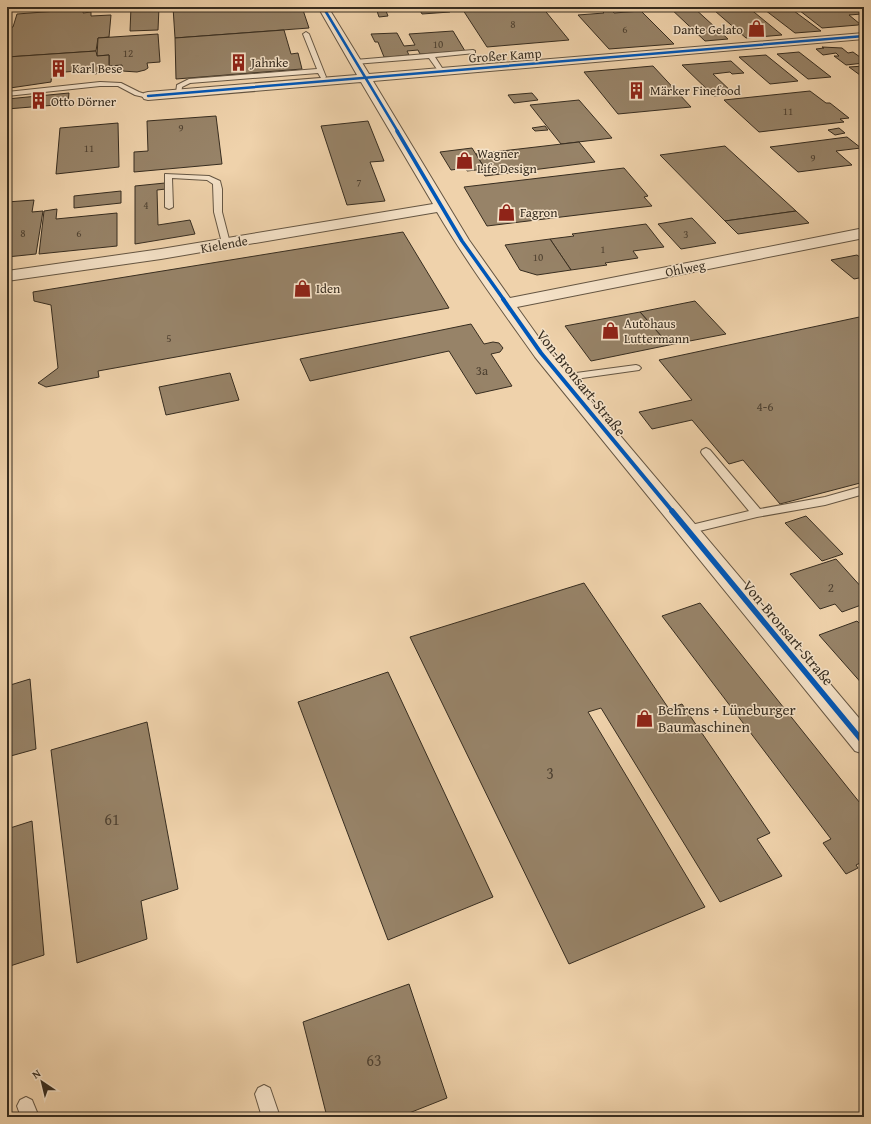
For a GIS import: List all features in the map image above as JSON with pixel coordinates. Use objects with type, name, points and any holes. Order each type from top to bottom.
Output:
[{"type":"street","name":"Von-Bronsart-Straße","points":[[323,7],[441,207],[505,304],[541,353],[864,743]]},
{"type":"street","name":"Großer Kamp","points":[[148,96],[322,76],[365,78],[864,36]]},
{"type":"street","name":"Kielende","points":[[7,276],[226,243],[441,207]]},
{"type":"street","name":"Ohlweg","points":[[505,304],[864,233]]},
{"type":"lane","points":[[306,34],[322,76]]},
{"type":"lane","points":[[356,62],[473,52]]},
{"type":"lane","points":[[432,56],[441,71]]},
{"type":"lane","points":[[7,94],[100,84],[119,84],[137,94],[148,96]]},
{"type":"lane","points":[[170,207],[168,176],[208,178],[217,183],[219,192],[217,202],[219,222],[226,243]]},
{"type":"lane","points":[[561,378],[636,368]]},
{"type":"lane","points":[[706,452],[756,513]]},
{"type":"lane","points":[[687,530],[756,513],[825,501],[864,490]]},
{"type":"lane","points":[[264,1094],[271,1117]]},
{"type":"building","points":[[60,7],[75,7],[75,10],[59,11]]},
{"type":"building","points":[[131,7],[159,7],[158,30],[130,31]]},
{"type":"building","points":[[173,7],[302,7],[309,28],[175,38]]},
{"type":"building","points":[[418,7],[447,7],[450,12],[422,14]]},
{"type":"building","points":[[461,7],[542,7],[569,40],[487,47]]},
{"type":"building","points":[[669,7],[693,7],[728,39],[705,41]]},
{"type":"building","points":[[795,7],[852,7],[862,14],[849,15],[860,24],[858,25],[822,28]]},
{"type":"building","points":[[852,7],[864,7],[864,16]]},
{"type":"building","points":[[749,8],[782,35],[746,38],[715,11]]},
{"type":"building","points":[[790,8],[821,31],[795,33],[765,10]]},
{"type":"building","points":[[84,9],[83,13],[91,12],[91,16],[111,15],[109,37],[98,38],[96,51],[7,57],[7,28],[13,27],[17,14]]},
{"type":"building","points":[[612,10],[614,13],[641,11],[674,44],[609,49],[578,15],[604,13],[602,11]]},
{"type":"building","points":[[377,11],[386,11],[388,16],[379,17]]},
{"type":"building","name":"Jahnke","points":[[284,30],[291,54],[298,53],[302,69],[176,79],[175,38]]},
{"type":"building","points":[[453,31],[465,51],[420,54],[418,50],[407,51],[409,55],[390,57],[384,57],[378,42],[375,42],[371,34],[397,33],[404,46],[415,45],[409,34]]},
{"type":"building","points":[[158,34],[160,62],[147,63],[148,68],[145,70],[137,72],[122,71],[122,65],[109,66],[109,55],[97,56],[98,38]]},
{"type":"building","points":[[822,47],[842,48],[848,53],[853,52],[864,60],[864,63],[846,65],[834,56],[839,56],[836,53],[823,55],[816,49],[824,48]]},
{"type":"building","name":"Karl Bese","points":[[96,51],[97,56],[109,55],[109,67],[113,70],[95,74],[90,70],[52,73],[51,82],[10,88],[10,86],[7,86],[7,57]]},
{"type":"building","points":[[799,52],[831,77],[808,79],[777,54]]},
{"type":"building","points":[[766,55],[798,81],[770,84],[739,57]]},
{"type":"building","points":[[731,61],[744,73],[732,74],[730,72],[713,74],[734,94],[714,96],[682,65]]},
{"type":"building","name":"Märker Finefood","points":[[653,66],[691,107],[618,114],[584,72]]},
{"type":"building","points":[[864,66],[864,78],[849,67]]},
{"type":"building","points":[[810,91],[826,103],[830,103],[849,118],[840,119],[844,122],[759,132],[724,100]]},
{"type":"building","name":"Otto Dörner","points":[[69,93],[68,104],[7,109],[7,99]]},
{"type":"building","points":[[532,93],[538,100],[514,103],[508,95]]},
{"type":"building","points":[[579,100],[612,138],[561,144],[530,105]]},
{"type":"building","points":[[216,116],[222,164],[134,172],[134,152],[148,151],[147,121]]},
{"type":"building","points":[[368,121],[384,161],[370,162],[385,201],[347,205],[321,126]]},
{"type":"building","points":[[118,123],[119,167],[56,174],[60,128]]},
{"type":"building","points":[[545,126],[548,130],[535,131],[532,128]]},
{"type":"building","points":[[839,128],[845,133],[835,135],[828,130]]},
{"type":"building","points":[[847,137],[861,148],[836,151],[852,165],[798,172],[770,147]]},
{"type":"building","points":[[579,142],[595,162],[485,176],[481,169],[485,169],[476,154]]},
{"type":"building","points":[[725,146],[796,211],[725,221],[660,155]]},
{"type":"building","points":[[472,148],[485,169],[467,171],[466,168],[451,170],[440,152]]},
{"type":"building","points":[[624,168],[648,196],[644,197],[652,206],[487,226],[464,187]]},
{"type":"building","points":[[165,183],[166,189],[157,190],[158,225],[190,220],[195,234],[135,244],[135,186]]},
{"type":"building","points":[[121,191],[121,203],[74,208],[74,196]]},
{"type":"building","points":[[34,200],[32,212],[43,211],[36,254],[7,257],[7,202]]},
{"type":"building","points":[[57,209],[56,219],[117,213],[117,246],[39,254],[44,211]]},
{"type":"building","points":[[796,211],[809,223],[738,234],[725,221]]},
{"type":"building","points":[[692,218],[716,243],[681,249],[658,224]]},
{"type":"building","points":[[646,224],[664,247],[633,251],[638,258],[605,263],[607,265],[571,270],[550,239],[574,236],[572,234]]},
{"type":"building","points":[[403,232],[449,308],[98,371],[99,377],[46,387],[38,383],[58,368],[51,305],[34,301],[33,292]]},
{"type":"building","points":[[550,239],[571,270],[537,275],[520,270],[505,245]]},
{"type":"building","points":[[857,255],[864,260],[864,277],[854,279],[831,260]]},
{"type":"building","points":[[695,301],[726,334],[669,345],[640,312]]},
{"type":"building","points":[[640,312],[669,345],[591,361],[565,326]]},
{"type":"building","points":[[864,316],[864,482],[780,504],[743,460],[729,464],[692,420],[652,429],[639,412],[692,400],[659,360]]},
{"type":"building","points":[[471,324],[484,344],[493,342],[499,343],[503,348],[500,352],[491,354],[512,386],[476,394],[449,351],[310,381],[300,359]]},
{"type":"building","points":[[230,373],[239,400],[166,415],[159,387]]},
{"type":"building","points":[[806,516],[843,554],[822,561],[785,523]]},
{"type":"building","points":[[836,559],[864,590],[864,604],[842,612],[835,604],[820,609],[790,574]]},
{"type":"building","points":[[584,583],[669,709],[682,704],[770,833],[757,839],[782,876],[720,902],[601,708],[588,712],[705,907],[569,964],[410,637]]},
{"type":"building","points":[[700,603],[864,808],[864,861],[856,865],[858,868],[846,874],[823,843],[831,839],[662,616]]},
{"type":"building","points":[[857,621],[864,628],[864,686],[819,635]]},
{"type":"building","points":[[388,672],[493,897],[388,940],[298,702]]},
{"type":"building","points":[[30,679],[36,749],[7,757],[7,686]]},
{"type":"building","points":[[147,722],[178,889],[141,901],[147,939],[77,963],[51,750]]},
{"type":"building","points":[[32,821],[44,955],[7,967],[7,829]]},
{"type":"building","points":[[409,984],[447,1098],[399,1117],[327,1117],[303,1022]]},
{"type":"cycle path","points":[[323,7],[462,241],[541,353],[864,743]]},
{"type":"cycle path","points":[[148,96],[864,36]]},
{"type":"place","name":"Dante Gelato","points":[[756,29]]},
{"type":"place","name":"Jahnke","points":[[238,62]]},
{"type":"place","name":"Karl Bese","points":[[59,68]]},
{"type":"place","name":"Märker Finefood","points":[[637,90]]},
{"type":"place","name":"Otto Dörner","points":[[38,101]]},
{"type":"place","name":"Wagner Life Design","points":[[464,160]]},
{"type":"place","name":"Fagron","points":[[507,212]]},
{"type":"place","name":"Iden","points":[[303,288]]},
{"type":"place","name":"Autohaus Luttermann","points":[[611,330]]},
{"type":"place","name":"Behrens + Lüneburger Baumaschinen","points":[[645,719]]}]
